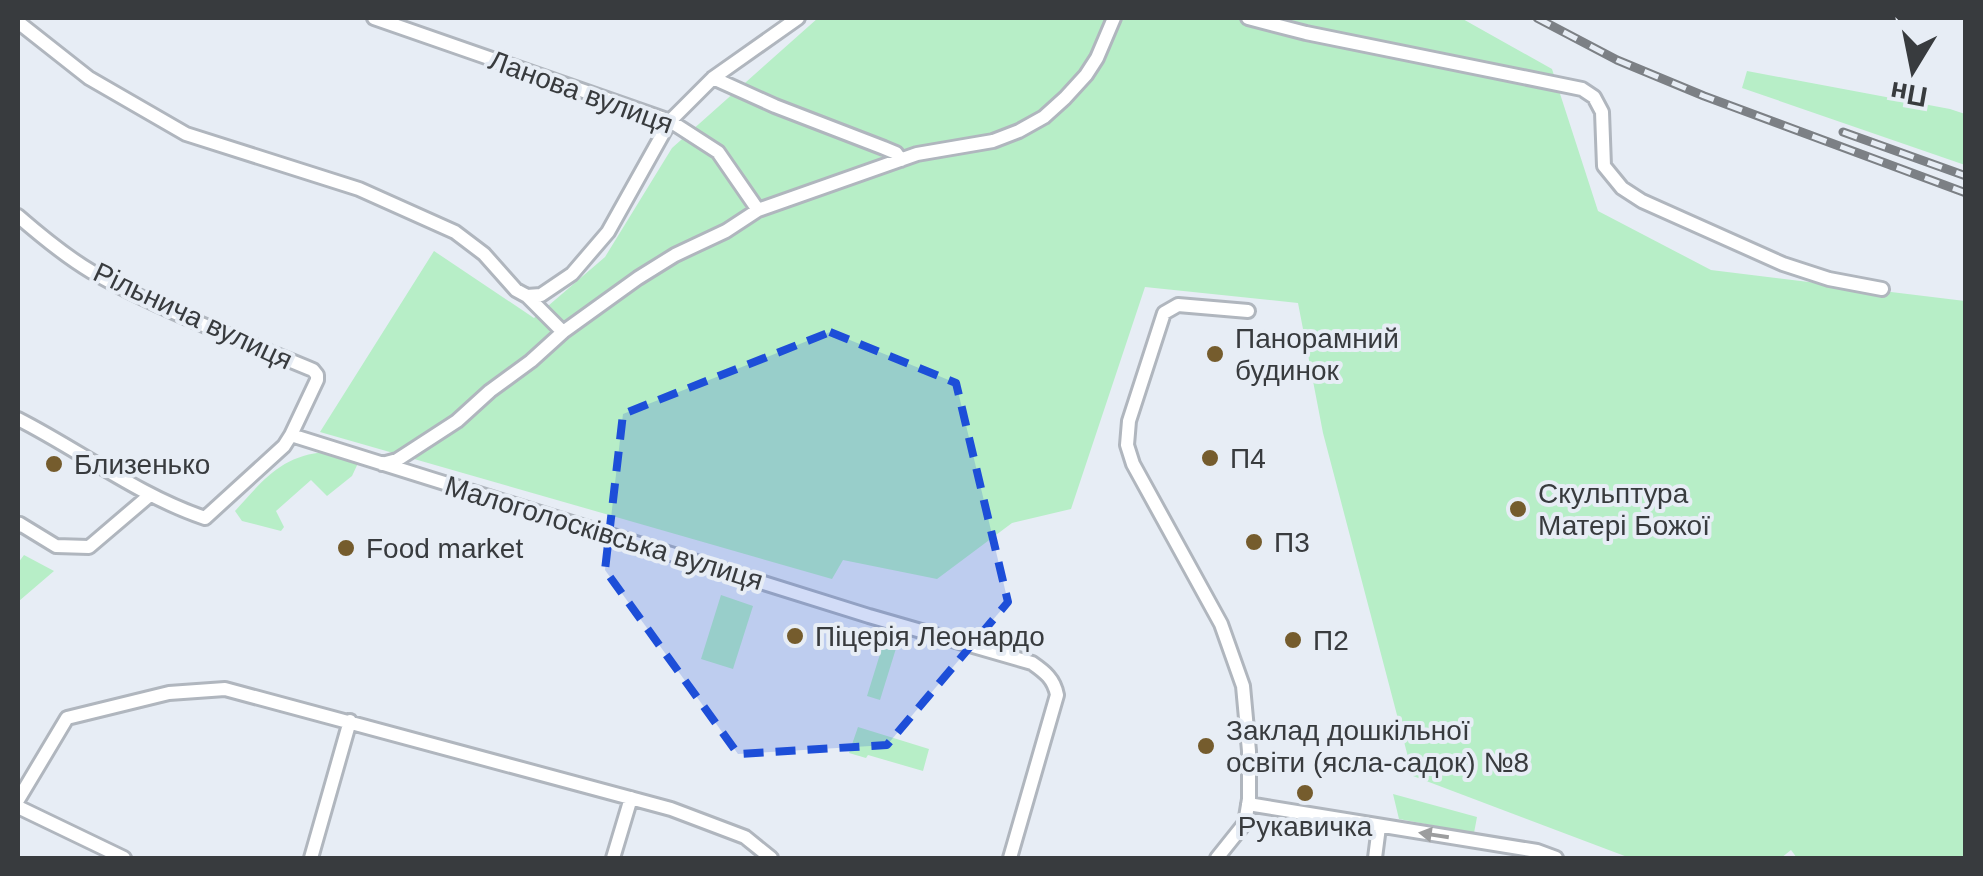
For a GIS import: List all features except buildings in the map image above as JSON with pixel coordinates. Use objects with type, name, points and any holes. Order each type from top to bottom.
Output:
[{"type":"street","name":"Ланова вулиця","points":[[374,18],[670,121],[718,152],[758,210]]},
{"type":"street","points":[[528,296],[541,295],[572,274],[608,232],[670,121],[713,78],[798,18]]},
{"type":"street","points":[[382,464],[397,460],[457,421],[563,332],[638,278],[758,210],[901,160],[943,148],[993,141],[1044,117],[1086,74],[1114,18]]},
{"type":"street","points":[[1248,18],[1582,88],[1594,97],[1602,112],[1604,166],[1622,188],[1642,201],[1783,264],[1829,280],[1882,289]]},
{"type":"street","points":[[18,22],[89,78],[186,134],[358,189],[455,232],[484,254],[516,290],[528,296],[563,332]]},
{"type":"street","points":[[713,78],[896,153],[901,160]]},
{"type":"street","name":"Рільнича вулиця","points":[[18,216],[50,244],[92,272],[315,372],[317,380],[291,435]]},
{"type":"street","points":[[1217,858],[1245,823],[1248,804],[1249,751],[1243,686],[1221,624],[1133,464],[1127,445],[1129,421],[1164,313],[1178,306],[1248,311]]},
{"type":"street","points":[[18,419],[174,508],[204,518],[284,446],[291,435]]},
{"type":"street","name":"Малоголосківська вулиця","points":[[291,435],[869,616],[1032,663],[1046,672],[1057,695],[1010,858]]},
{"type":"street","points":[[18,526],[56,546],[89,547],[150,495]]},
{"type":"street","points":[[124,858],[18,804],[67,718],[169,693],[225,689],[671,810],[745,837],[771,858]]},
{"type":"street","points":[[311,858],[350,721]]},
{"type":"street","points":[[613,858],[631,798]]},
{"type":"street","points":[[1248,804],[1537,851],[1556,858]]},
{"type":"street","points":[[1374,858],[1379,827]]},
{"type":"highlighted area","points":[[830,332],[956,383],[1008,602],[887,745],[738,754],[605,570],[623,414]]},
{"type":"green space","points":[[818,18],[1461,18],[1552,69],[1598,211],[1711,270],[1965,301],[1965,858],[1797,858],[1791,850],[1781,858],[1630,858],[1413,776],[1323,433],[1298,303],[1145,287],[1071,509],[1012,523],[937,579],[843,560],[832,579],[320,432],[434,251],[534,318],[605,257],[672,148]]},
{"type":"green space","points":[[1747,71],[1965,114],[1965,165],[1742,88]]},
{"type":"green space","points":[[326,452],[359,461],[352,476],[327,496],[311,480],[276,511],[284,527],[281,531],[242,521],[235,511],[274,471],[297,458]]},
{"type":"green space","points":[[24,555],[54,571],[19,601],[18,563]]},
{"type":"green space","points":[[721,595],[753,606],[733,669],[701,659]]},
{"type":"green space","points":[[885,638],[898,642],[880,700],[867,696]]},
{"type":"green space","points":[[858,727],[929,749],[923,771],[849,753]]},
{"type":"green space","points":[[1393,794],[1477,817],[1474,833],[1399,819]]},
{"type":"railway","points":[[1537,18],[1617,60],[1704,96],[1966,193]]},
{"type":"railway","points":[[1843,132],[1966,176]]},
{"type":"place","name":"Панорамний будинок","points":[[1215,354]]},
{"type":"place","name":"П4","points":[[1210,458]]},
{"type":"place","name":"Близенько","points":[[54,464]]},
{"type":"place","name":"Скульптура Матері Божої","points":[[1518,509]]},
{"type":"place","name":"П3","points":[[1254,542]]},
{"type":"place","name":"Food market","points":[[346,548]]},
{"type":"place","name":"Піцерія Леонардо","points":[[795,636]]},
{"type":"place","name":"П2","points":[[1293,640]]},
{"type":"place","name":"Заклад дошкільної освіти (ясла-садок) №8","points":[[1206,746]]},
{"type":"place","name":"Рукавичка","points":[[1305,793]]}]
